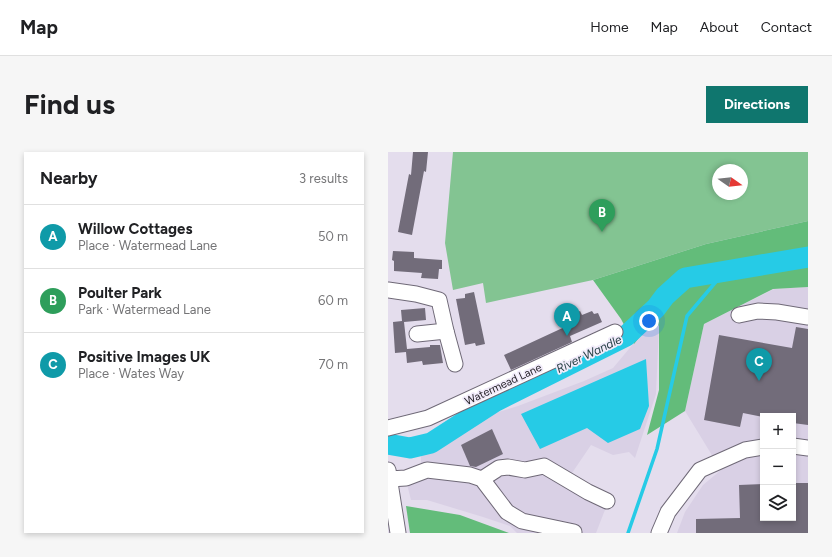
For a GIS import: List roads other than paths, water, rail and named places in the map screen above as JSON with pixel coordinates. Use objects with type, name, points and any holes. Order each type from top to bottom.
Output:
[{"type":"street","points":[[388,290],[416,294],[440,300],[446,331],[455,364]]},
{"type":"street","points":[[739,315],[758,311],[777,312],[808,317]]},
{"type":"street","points":[[417,334],[446,331]]},
{"type":"street","name":"Watermead Lane","points":[[388,428],[428,418],[615,332]]},
{"type":"street","points":[[796,446],[808,448]]},
{"type":"street","points":[[659,533],[668,512],[700,470],[745,450],[760,448]]},
{"type":"street","points":[[482,479],[499,468],[508,467],[525,470],[544,466],[588,492],[607,501]]},
{"type":"street","points":[[398,533],[389,474],[406,478],[427,470],[470,475],[482,479],[507,512],[522,520],[574,532]]},
{"type":"water","points":[[646,359],[649,406],[640,429],[608,443],[587,428],[540,449],[521,414]]},
{"type":"waterway","name":"River Wandle","points":[[388,444],[410,448],[431,443],[496,401],[626,336],[685,278],[808,257]]},
{"type":"waterway","points":[[628,533],[657,449],[687,316],[725,271]]},
{"type":"place","name":"Poulter Park","points":[[602,232]]},
{"type":"place","name":"Willow Cottages","points":[[567,336]]},
{"type":"place","name":"Positive Images UK","points":[[759,381]]}]
